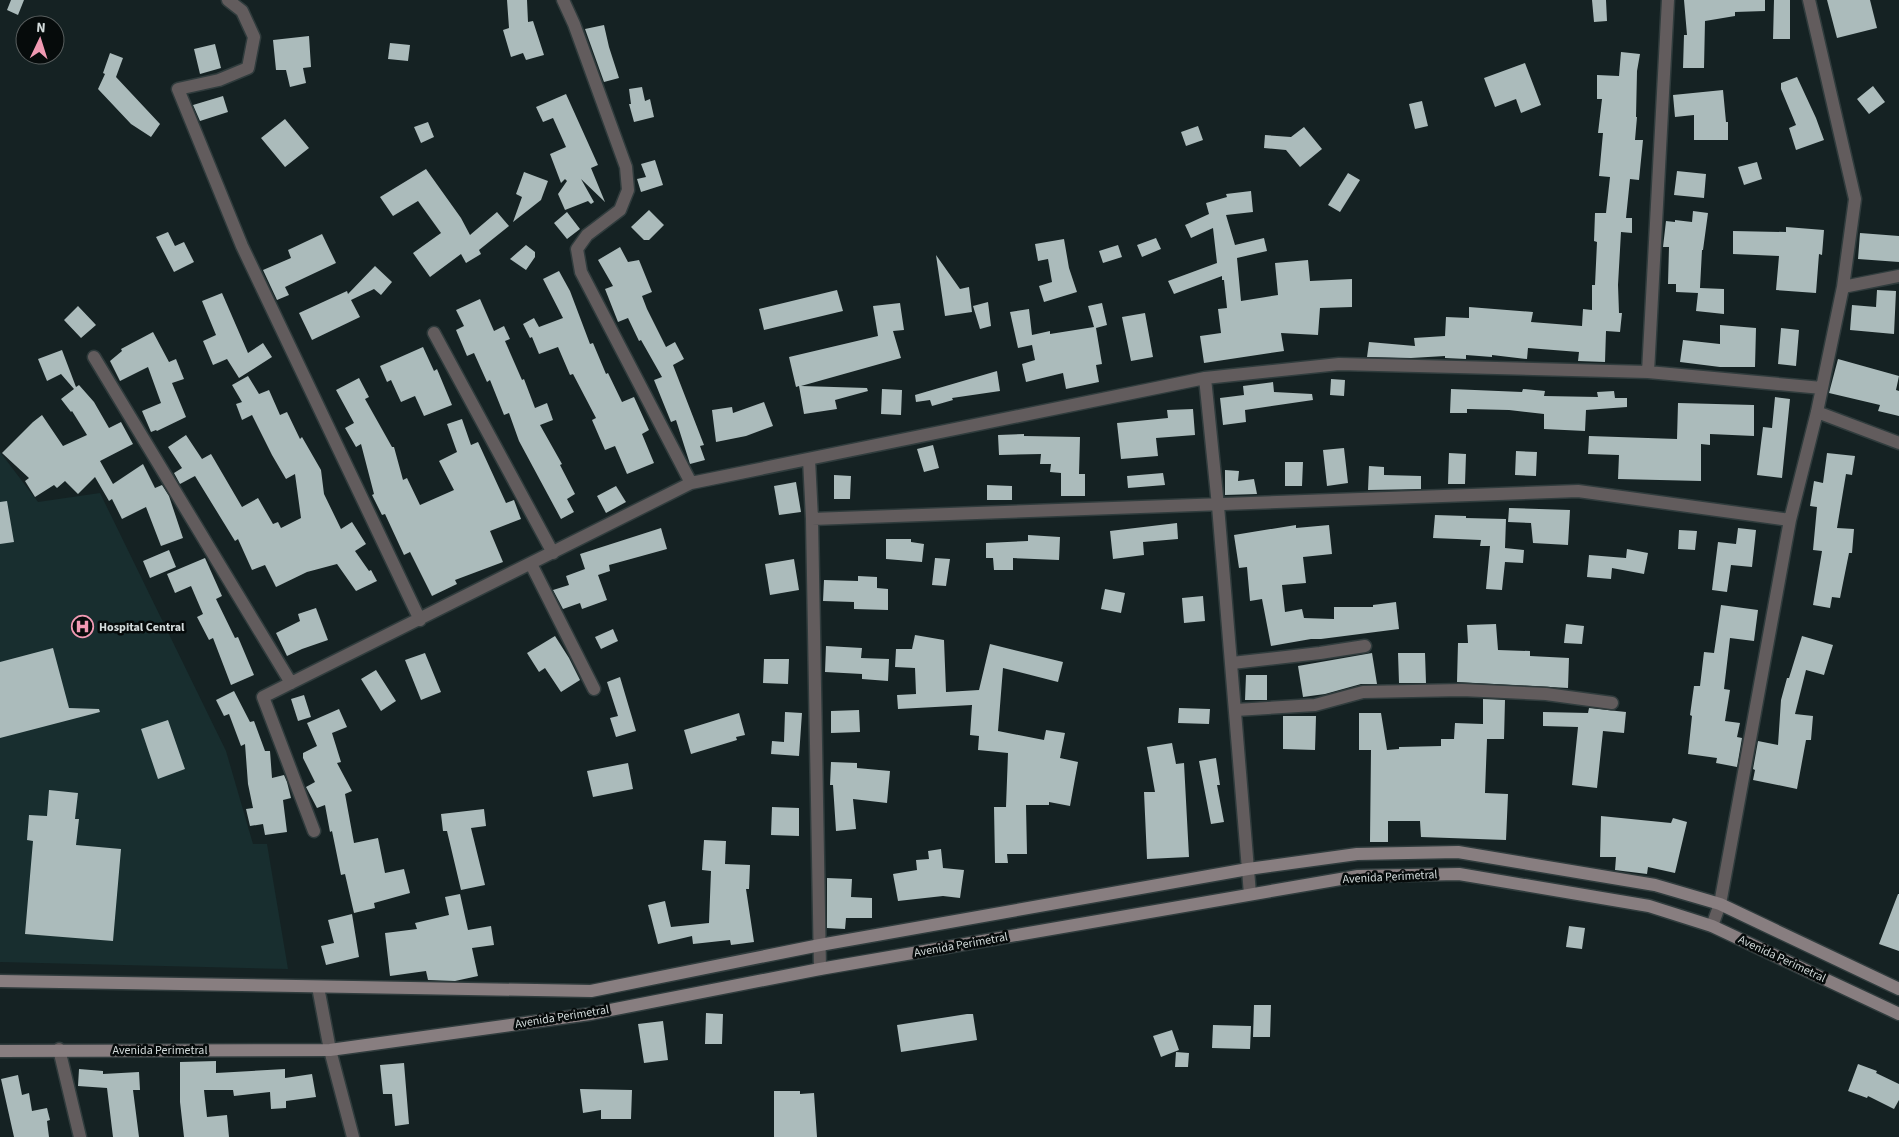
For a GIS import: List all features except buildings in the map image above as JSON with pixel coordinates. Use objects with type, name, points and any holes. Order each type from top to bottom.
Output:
[{"type":"main road","name":"Avenida Perimetral","points":[[0,981],[591,991],[820,945],[1248,869],[1357,854],[1458,852],[1656,885],[1720,904],[1899,989]]},
{"type":"main road","name":"Avenida Perimetral","points":[[0,1051],[330,1050],[590,1014],[820,969],[1358,876],[1459,874],[1649,906],[1712,926],[1899,1014]]},
{"type":"street","points":[[228,0],[242,12],[254,37],[248,68],[219,80],[178,89],[242,246],[420,620]]},
{"type":"street","points":[[563,0],[574,24],[626,166],[628,190],[620,210],[586,235],[578,249],[581,272],[691,483]]},
{"type":"street","points":[[1648,372],[1668,0]]},
{"type":"street","points":[[1712,926],[1720,904],[1790,520],[1817,412],[1843,287],[1855,199],[1809,0]]},
{"type":"street","points":[[1843,287],[1899,276]]},
{"type":"street","points":[[434,333],[553,553]]},
{"type":"street","points":[[94,357],[291,683]]},
{"type":"street","points":[[314,831],[263,697],[691,483],[1205,378],[1339,364],[1648,372],[1822,388]]},
{"type":"street","points":[[1205,378],[1232,663],[1250,894]]},
{"type":"street","points":[[1817,412],[1899,443]]},
{"type":"street","points":[[809,459],[812,519],[820,969]]},
{"type":"street","points":[[812,519],[1218,506],[1578,491],[1790,520]]},
{"type":"street","points":[[531,564],[594,689]]},
{"type":"street","points":[[1232,663],[1365,646]]},
{"type":"street","points":[[1236,710],[1315,705],[1363,692],[1546,694],[1612,703]]},
{"type":"street","points":[[318,987],[330,1050],[353,1137]]},
{"type":"street","points":[[59,1050],[80,1137]]},
{"type":"shaded area","name":"Hospital Central","points":[[0,452],[38,502],[100,493],[226,751],[253,844],[267,844],[288,969],[0,962]]},
{"type":"place","name":"Hospital Central","points":[[83,627]]}]
